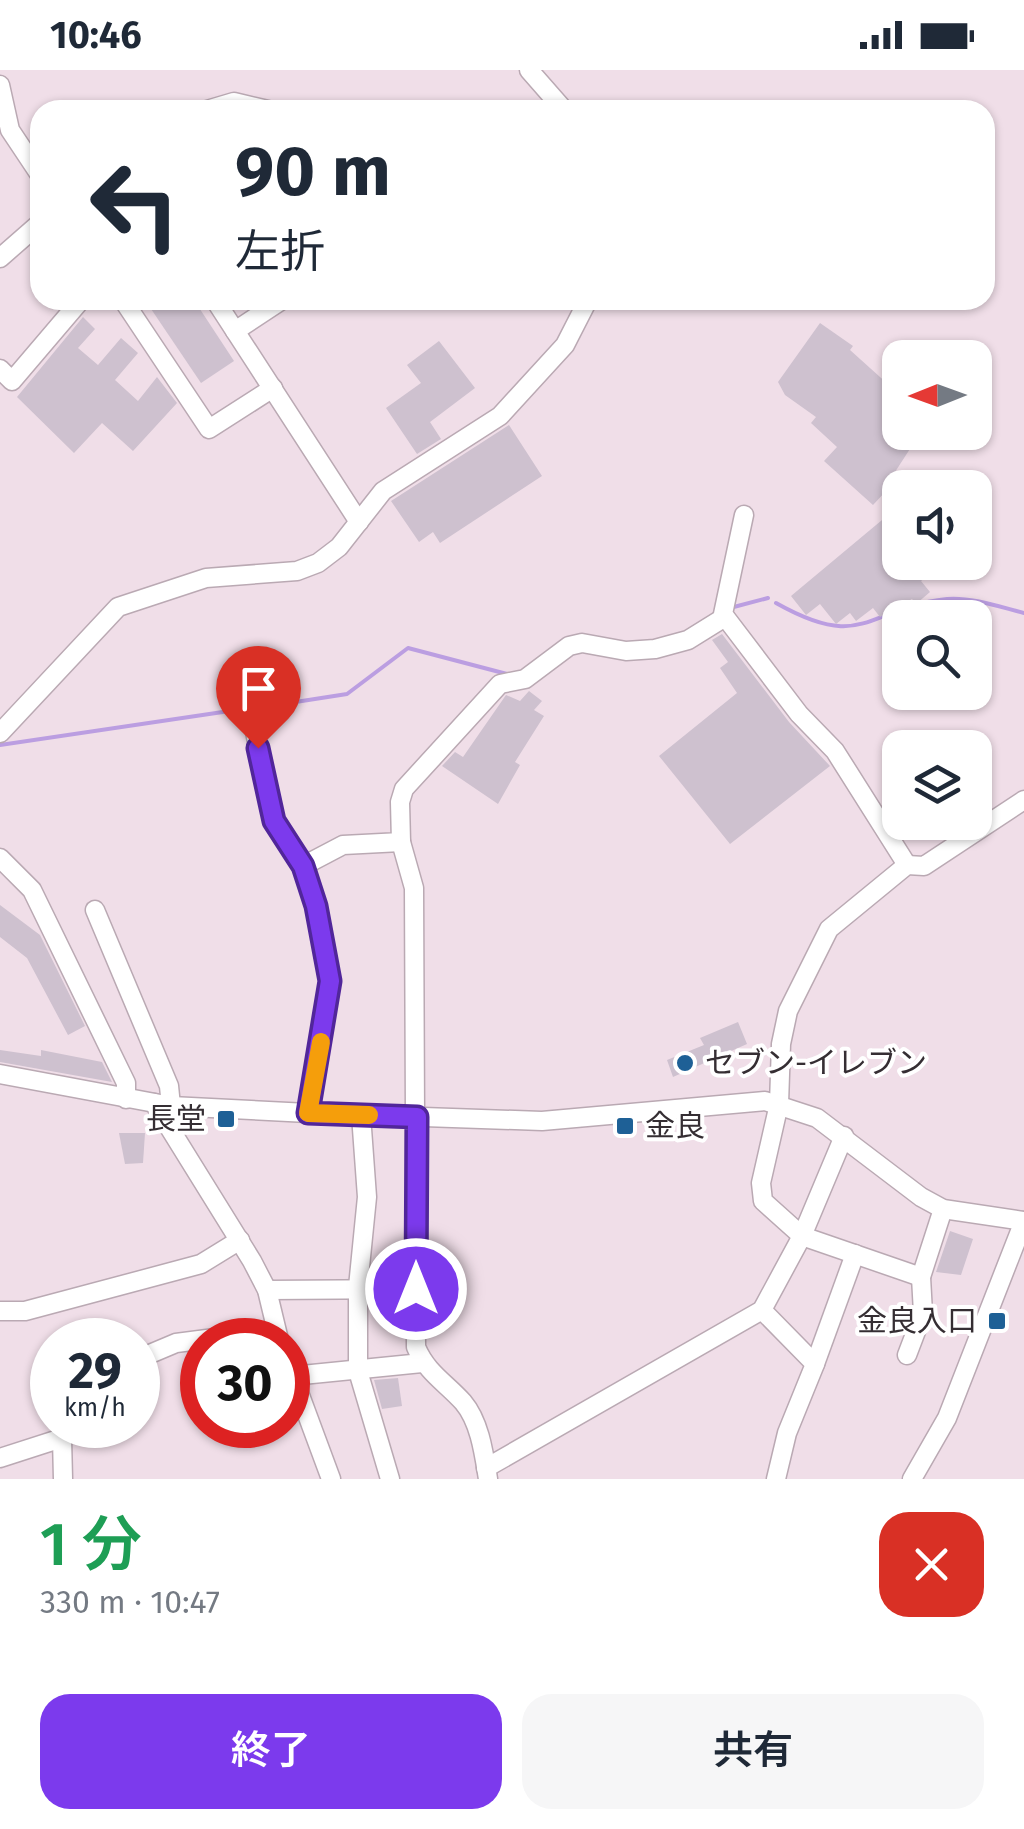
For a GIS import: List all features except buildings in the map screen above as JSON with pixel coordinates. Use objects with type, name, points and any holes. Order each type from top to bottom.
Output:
[{"type":"street","points":[[529,70],[555,100]]},
{"type":"street","points":[[0,84],[10,130],[30,160]]},
{"type":"street","points":[[0,258],[30,232]]},
{"type":"street","points":[[0,369],[12,381],[73,310]]},
{"type":"street","points":[[130,310],[209,429],[272,388]]},
{"type":"street","points":[[222,310],[359,522]]},
{"type":"street","points":[[236,331],[267,310]]},
{"type":"street","points":[[0,733],[118,607],[206,578],[297,571],[328,555],[384,491],[500,416],[565,345],[583,310]]},
{"type":"street","points":[[744,515],[723,614],[688,640],[655,648],[626,651],[582,643],[570,646],[525,679],[500,684],[404,789],[400,802],[401,842],[414,888],[416,1347],[422,1362],[464,1402],[476,1422],[488,1474],[762,1310],[802,1236],[844,1136]]},
{"type":"street","points":[[723,614],[799,714],[835,752],[915,865]]},
{"type":"street","points":[[250,710],[274,821],[303,866],[316,906],[330,981],[308,1113]]},
{"type":"street","points":[[921,1277],[802,1236],[763,1201],[761,1183],[779,1104],[781,1044],[788,1012],[826,933],[915,865],[1024,800]]},
{"type":"street","points":[[303,866],[343,844],[401,842]]},
{"type":"street","points":[[0,858],[32,890],[126,1083],[126,1098]]},
{"type":"street","points":[[95,910],[169,1086],[162,1104]]},
{"type":"street","points":[[0,1074],[162,1104],[308,1113],[599,1118],[749,1100],[779,1104],[817,1118],[921,1198],[943,1208],[1024,1221],[948,1418],[912,1479]]},
{"type":"street","points":[[162,1104],[267,1290],[274,1318]]},
{"type":"street","points":[[361,1115],[367,1196],[358,1287],[358,1370],[390,1479]]},
{"type":"street","points":[[907,1355],[923,1313],[921,1277],[943,1208]]},
{"type":"street","points":[[0,1311],[25,1311],[201,1264],[240,1240]]},
{"type":"street","points":[[776,1479],[787,1434],[855,1254]]},
{"type":"street","points":[[267,1290],[416,1289]]},
{"type":"street","points":[[762,1310],[815,1364]]},
{"type":"street","points":[[310,1370],[358,1370],[422,1362]]},
{"type":"street","points":[[310,1424],[330,1479]]},
{"type":"street","points":[[0,1458],[31,1448]]},
{"type":"street","points":[[62,1448],[63,1479]]},
{"type":"waterway","points":[[730,608],[768,598]]},
{"type":"waterway","points":[[776,603],[806,618],[848,626],[947,599],[976,601],[1024,613]]},
{"type":"waterway","points":[[257,708],[347,694],[408,648],[507,674]]},
{"type":"waterway","points":[[0,745],[243,709]]},
{"type":"slow traffic","points":[[321,1042],[308,1113],[369,1115]]},
{"type":"place","name":"セブン-イレブン","points":[[685,1063]]},
{"type":"place","name":"長堂","points":[[226,1119]]},
{"type":"place","name":"金良","points":[[625,1126]]},
{"type":"place","name":"金良入口","points":[[997,1321]]},
{"type":"route","points":[[258,748],[274,821],[303,866],[316,906],[330,981],[308,1113],[417,1117],[416,1289]]}]
